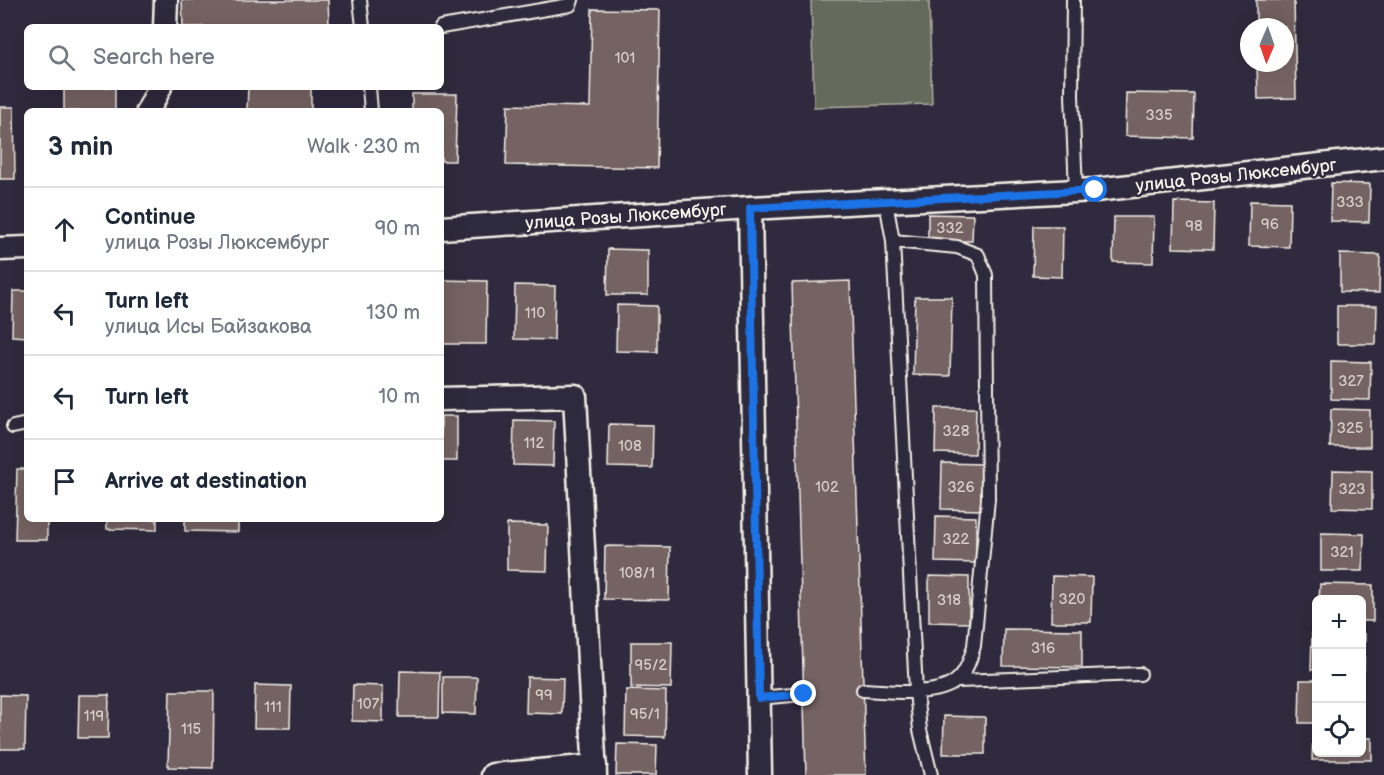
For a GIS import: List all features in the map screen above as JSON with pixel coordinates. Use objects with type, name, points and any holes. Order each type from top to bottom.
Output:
[{"type":"street","points":[[165,24],[166,0]]},
{"type":"street","points":[[150,108],[158,90]]},
{"type":"street","name":"улица Розы Люксембург","points":[[444,228],[750,208],[1076,191],[1384,158]]},
{"type":"street","points":[[750,208],[760,775]]},
{"type":"street","points":[[0,249],[24,248]]},
{"type":"street","points":[[444,399],[575,396],[595,770],[493,775]]},
{"type":"lane","points":[[360,0],[363,24]]},
{"type":"lane","points":[[444,26],[570,5],[572,0]]},
{"type":"lane","points":[[1073,0],[1072,95],[1076,191]]},
{"type":"lane","points":[[369,90],[371,108]]},
{"type":"lane","points":[[886,202],[893,241],[916,692],[920,730],[931,775]]},
{"type":"lane","points":[[893,241],[957,247],[978,255],[986,275],[988,499],[974,646],[969,662],[958,681]]},
{"type":"lane","points":[[13,427],[24,425]]},
{"type":"lane","points":[[863,690],[916,692],[937,689],[958,681],[1140,674]]},
{"type":"lane","points":[[759,698],[804,694]]},
{"type":"green space","points":[[811,0],[929,0],[932,104],[814,107]]},
{"type":"building","points":[[182,0],[328,0],[329,24],[183,24]]},
{"type":"building","points":[[1256,0],[1294,0],[1296,98],[1258,99],[1257,72],[1294,72],[1294,18],[1256,18]]},
{"type":"building","points":[[592,9],[660,10],[657,168],[506,165],[508,105],[590,107]]},
{"type":"building","points":[[64,90],[115,90],[115,108],[64,108]]},
{"type":"building","points":[[248,90],[311,90],[311,108],[247,108]]},
{"type":"building","points":[[1126,93],[1194,94],[1193,138],[1125,136]]},
{"type":"building","points":[[412,94],[457,94],[455,161],[444,161],[444,108],[412,108]]},
{"type":"building","points":[[0,107],[14,107],[15,179],[0,179]]},
{"type":"building","points":[[1331,183],[1370,184],[1369,222],[1330,221]]},
{"type":"building","points":[[1250,201],[1290,202],[1289,247],[1249,246]]},
{"type":"building","points":[[1174,202],[1214,203],[1213,249],[1173,248]]},
{"type":"building","points":[[928,214],[973,215],[972,241],[928,241]]},
{"type":"building","points":[[1114,217],[1154,217],[1153,263],[1113,262]]},
{"type":"building","points":[[1034,226],[1063,226],[1062,277],[1033,276]]},
{"type":"building","points":[[608,249],[648,250],[648,295],[607,295]]},
{"type":"building","points":[[1340,254],[1380,255],[1379,293],[1340,292]]},
{"type":"building","points":[[444,280],[487,281],[486,344],[444,344]]},
{"type":"building","points":[[850,281],[866,775],[806,775],[792,283]]},
{"type":"building","points":[[515,285],[555,286],[554,340],[514,339]]},
{"type":"building","points":[[13,291],[24,291],[24,337],[12,336]]},
{"type":"building","points":[[915,297],[952,297],[950,376],[913,375]]},
{"type":"building","points":[[617,305],[657,306],[657,352],[616,351]]},
{"type":"building","points":[[1337,306],[1377,306],[1376,344],[1337,344]]},
{"type":"building","points":[[1331,361],[1371,362],[1370,400],[1331,399]]},
{"type":"building","points":[[936,408],[976,408],[975,454],[935,453]]},
{"type":"building","points":[[1331,409],[1370,410],[1370,447],[1330,447]]},
{"type":"building","points":[[444,416],[457,416],[457,461],[444,461]]},
{"type":"building","points":[[514,420],[554,421],[553,466],[513,465]]},
{"type":"building","points":[[609,424],[653,425],[652,468],[608,467]]},
{"type":"building","points":[[942,463],[982,464],[981,510],[941,509]]},
{"type":"building","points":[[17,469],[24,469],[24,522],[47,522],[47,540],[15,540]]},
{"type":"building","points":[[1333,470],[1372,471],[1372,509],[1332,508]]},
{"type":"building","points":[[936,516],[976,517],[976,563],[935,562]]},
{"type":"building","points":[[107,522],[157,522],[157,530],[107,529]]},
{"type":"building","points":[[185,522],[238,522],[238,532],[185,531]]},
{"type":"building","points":[[507,524],[548,525],[547,571],[507,570]]},
{"type":"building","points":[[1321,533],[1364,534],[1363,571],[1321,571]]},
{"type":"building","points":[[605,546],[670,547],[669,600],[604,599]]},
{"type":"building","points":[[929,576],[969,577],[969,623],[929,622]]},
{"type":"building","points":[[1052,576],[1092,577],[1091,622],[1051,622]]},
{"type":"building","points":[[1320,584],[1373,585],[1373,621],[1366,621],[1366,595],[1319,595]]},
{"type":"building","points":[[1004,629],[1082,630],[1082,667],[1003,666]]},
{"type":"building","points":[[631,642],[672,642],[671,688],[631,687]]},
{"type":"building","points":[[400,671],[440,672],[439,717],[399,717]]},
{"type":"building","points":[[443,677],[477,677],[476,714],[443,713]]},
{"type":"building","points":[[527,677],[563,678],[562,714],[526,713]]},
{"type":"building","points":[[1300,680],[1312,680],[1312,723],[1299,723]]},
{"type":"building","points":[[255,685],[291,686],[290,728],[254,728]]},
{"type":"building","points":[[353,685],[383,686],[383,722],[352,721]]},
{"type":"building","points":[[626,690],[666,691],[665,737],[625,736]]},
{"type":"building","points":[[170,691],[214,691],[213,768],[168,767]]},
{"type":"building","points":[[0,695],[26,696],[25,749],[0,749]]},
{"type":"building","points":[[79,695],[109,695],[108,738],[78,738]]},
{"type":"building","points":[[944,716],[985,717],[985,754],[943,754]]},
{"type":"building","points":[[1366,738],[1372,738],[1372,760],[1312,760],[1312,757],[1366,757]]},
{"type":"building","points":[[617,744],[657,745],[656,775],[616,775]]},
{"type":"route","points":[[804,694],[759,698],[750,208],[1095,190]]}]
